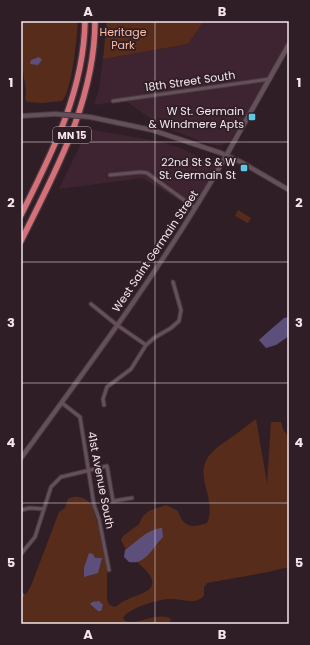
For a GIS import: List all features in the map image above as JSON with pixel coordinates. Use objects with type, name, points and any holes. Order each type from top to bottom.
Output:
[{"type":"highway","name":"MN 15","points":[[21,215],[62,130],[80,66],[85,21]]},
{"type":"highway","name":"MN 15","points":[[21,241],[73,132],[90,67],[95,21]]},
{"type":"main road","name":"West Saint Germain Street","points":[[226,156],[289,44]]},
{"type":"street","name":"18th Street South","points":[[113,101],[270,79]]},
{"type":"street","points":[[21,116],[55,114],[90,117],[152,130],[226,156],[289,190]]},
{"type":"street","name":"West Saint Germain Street","points":[[21,458],[117,325],[195,208],[226,156]]},
{"type":"street","points":[[110,175],[141,172],[147,173],[195,208]]},
{"type":"street","points":[[104,405],[104,391],[131,369],[146,345],[179,321],[181,310],[173,282]]},
{"type":"street","points":[[91,304],[117,325],[146,345]]},
{"type":"street","name":"41st Avenue South","points":[[62,403],[80,417],[94,505],[99,519],[109,570]]},
{"type":"street","points":[[21,554],[35,537],[51,487],[61,477],[88,469],[107,466],[113,501],[132,498]]},
{"type":"street","points":[[21,510],[30,508],[44,510]]},
{"type":"shaded area","points":[[204,21],[289,21],[289,37],[266,81],[230,142],[220,146],[206,143],[161,126],[126,101],[94,105],[99,89],[103,59],[188,44]]},
{"type":"shaded area","points":[[39,57],[42,60],[38,65],[30,64],[31,60]]},
{"type":"shaded area","points":[[88,129],[162,142],[180,148],[219,166],[193,209],[143,178],[59,189]]},
{"type":"shaded area","points":[[289,317],[289,336],[276,345],[266,348],[259,340],[284,318]]},
{"type":"shaded area","points":[[162,528],[163,537],[148,555],[140,561],[135,562],[129,562],[124,557],[125,550],[142,536]]},
{"type":"shaded area","points":[[89,553],[93,554],[95,558],[102,558],[98,573],[84,577],[84,568]]},
{"type":"shaded area","points":[[99,601],[103,605],[101,611],[98,611],[90,604],[92,602]]},
{"type":"green space","points":[[21,21],[78,21],[69,87],[66,96],[62,101],[42,103],[27,102],[25,99],[26,91],[21,57]]},
{"type":"green space","name":"Heritage Park","points":[[107,21],[204,21],[188,44],[103,59]]},
{"type":"green space","points":[[238,210],[251,218],[248,223],[235,216]]},
{"type":"green space","points":[[256,419],[267,483],[271,422],[281,422],[284,431],[289,437],[289,567],[207,583],[204,587],[204,596],[200,599],[189,601],[167,599],[153,602],[138,607],[126,614],[123,618],[125,621],[131,622],[158,616],[170,618],[171,621],[165,624],[21,624],[21,598],[27,593],[31,586],[59,512],[65,508],[68,499],[78,497],[87,500],[92,505],[107,558],[107,599],[109,604],[115,607],[124,601],[147,591],[151,587],[152,582],[151,577],[143,567],[128,553],[121,540],[123,536],[139,524],[143,516],[149,511],[166,505],[178,511],[180,517],[186,524],[197,526],[207,523],[210,509],[205,484],[204,466],[211,454],[216,449]]},
{"type":"place","name":"W St. Germain & Windmere Apts","points":[[252,117]]},
{"type":"place","name":"22nd St S & W St. Germain St","points":[[244,168]]}]
